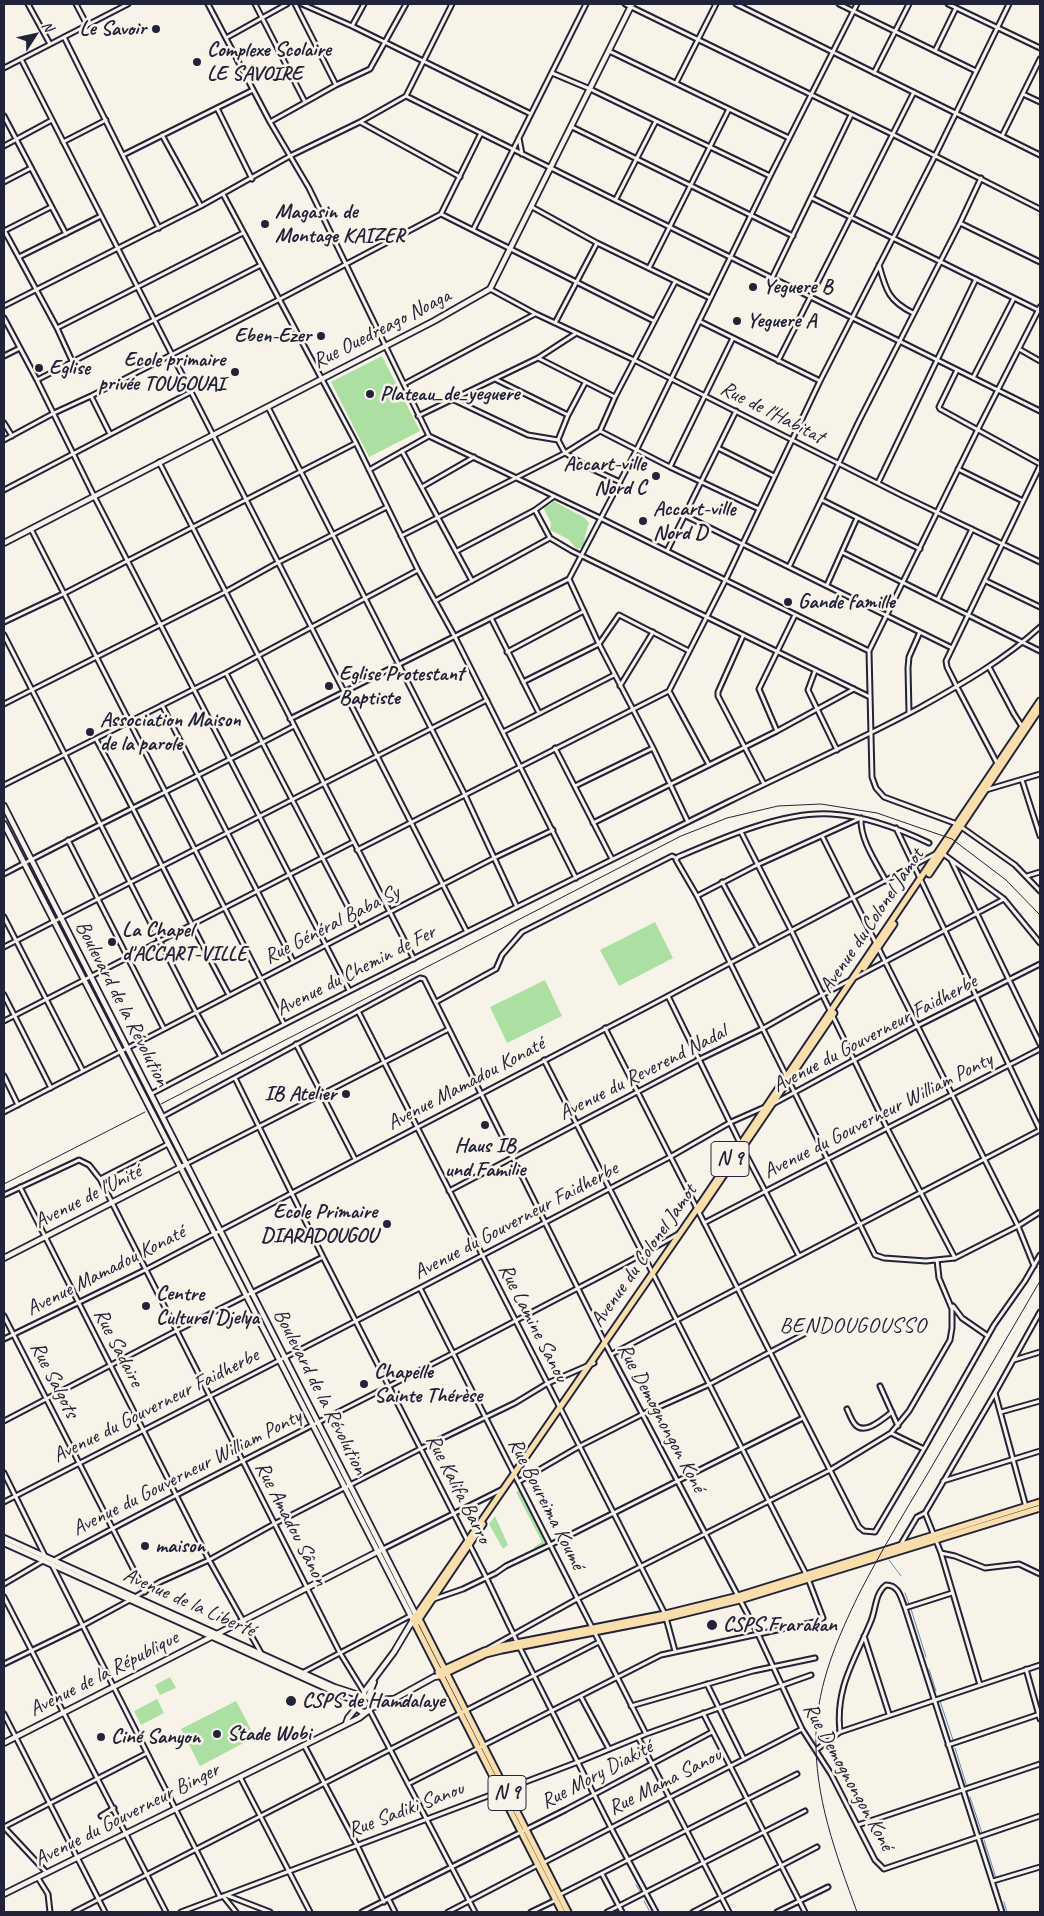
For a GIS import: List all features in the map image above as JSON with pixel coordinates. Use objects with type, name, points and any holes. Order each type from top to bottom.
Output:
[{"type":"main road","points":[[490,290],[632,5]]},
{"type":"main road","name":"Rue Ouedreago Noaga","points":[[4,543],[212,434],[386,346],[490,290]]},
{"type":"main road","name":"Avenue du Colonel Jamot","points":[[831,1013],[858,977],[959,825],[985,791],[1040,701]]},
{"type":"main road","name":"Avenue du Colonel Jamot","points":[[959,825],[997,763],[1040,708]]},
{"type":"main road","name":"Boulevard de la Révolution","points":[[4,806],[186,1164],[217,1232]]},
{"type":"main road","name":"Boulevard de la Révolution","points":[[4,824],[181,1167],[217,1232],[312,1426],[348,1487]]},
{"type":"main road","name":"Avenue du Colonel Jamot","points":[[467,1543],[516,1477],[587,1366],[698,1210],[851,981],[877,947]]},
{"type":"main road","name":"Avenue de l'Unité","points":[[4,1258],[186,1164]]},
{"type":"main road","name":"Avenue du Colonel Jamot","points":[[653,1274],[680,1232],[698,1210]]},
{"type":"main road","name":"Boulevard de la Révolution","points":[[249,1295],[318,1423],[460,1715],[482,1748]]},
{"type":"main road","name":"Avenue du Colonel Jamot","points":[[560,1409],[594,1363],[605,1343]]},
{"type":"main road","name":"Avenue du Colonel Jamot","points":[[366,1696],[413,1621],[418,1617],[503,1489],[516,1477]]},
{"type":"main road","points":[[1027,1510],[1040,1502]]},
{"type":"main road","points":[[439,1674],[484,1651],[665,1616],[739,1598],[1027,1510],[1040,1508]]},
{"type":"main road","name":"Avenue de la Liberté","points":[[4,1538],[44,1558],[218,1634],[334,1688],[366,1696]]},
{"type":"main road","points":[[808,1578],[897,1548],[935,1538]]},
{"type":"main road","name":"Avenue de la Liberté","points":[[4,1543],[44,1558]]},
{"type":"main road","name":"Boulevard de la Révolution","points":[[380,1550],[418,1617],[445,1670],[562,1912]]},
{"type":"main road","name":"Avenue de la République","points":[[4,1743],[380,1550]]},
{"type":"main road","name":"Avenue de la Liberté","points":[[53,1562],[130,1600],[357,1704],[362,1711],[369,1710]]},
{"type":"main road","points":[[445,1670],[518,1644]]},
{"type":"main road","name":"Avenue du Gouverneur Binger","points":[[4,1894],[359,1718],[369,1710],[394,1699],[439,1674]]},
{"type":"main road","points":[[346,1724],[357,1704],[366,1696],[369,1710]]},
{"type":"main road","name":"Avenue du Gouverneur Binger","points":[[366,1696],[394,1699]]},
{"type":"main road","name":"Boulevard de la Révolution","points":[[540,1864],[568,1912]]},
{"type":"street","points":[[28,4],[50,44]]},
{"type":"street","points":[[76,4],[87,24]]},
{"type":"street","points":[[4,68],[127,4]]},
{"type":"street","points":[[208,4],[328,227],[345,266],[429,436],[869,651]]},
{"type":"street","points":[[255,4],[305,102]]},
{"type":"street","points":[[226,38],[287,4]]},
{"type":"street","points":[[295,4],[336,84]]},
{"type":"street","points":[[302,4],[424,60],[531,114]]},
{"type":"street","points":[[352,26],[364,4]]},
{"type":"street","points":[[270,122],[336,84],[370,69],[406,4]]},
{"type":"street","points":[[4,306],[159,228],[290,156],[360,122],[406,96],[452,4]]},
{"type":"street","points":[[473,230],[586,4]]},
{"type":"street","points":[[625,4],[632,5],[1039,209],[1040,204]]},
{"type":"street","points":[[676,83],[716,4]]},
{"type":"street","points":[[736,4],[1040,155]]},
{"type":"street","points":[[839,4],[976,71]]},
{"type":"street","points":[[290,719],[569,579],[636,451],[770,176],[857,4]]},
{"type":"street","points":[[874,73],[909,4]]},
{"type":"street","points":[[948,4],[1040,48]]},
{"type":"street","points":[[357,850],[669,690],[724,581],[820,381],[935,156],[1008,4]]},
{"type":"street","points":[[935,50],[956,8]]},
{"type":"street","points":[[64,37],[159,228]]},
{"type":"street","points":[[609,50],[789,138]]},
{"type":"street","points":[[1002,136],[1040,58]]},
{"type":"street","points":[[21,59],[467,932]]},
{"type":"street","points":[[552,73],[590,89],[770,176]]},
{"type":"street","points":[[123,156],[253,90]]},
{"type":"street","points":[[778,361],[914,92]]},
{"type":"street","points":[[1023,94],[1040,102]]},
{"type":"street","points":[[406,96],[1040,411]]},
{"type":"street","points":[[217,108],[252,178]]},
{"type":"street","points":[[649,268],[729,109]]},
{"type":"street","points":[[772,278],[852,115]]},
{"type":"street","points":[[4,116],[66,234]]},
{"type":"street","points":[[4,146],[52,120]]},
{"type":"street","points":[[63,142],[106,120]]},
{"type":"street","points":[[616,199],[656,121]]},
{"type":"street","points":[[360,122],[460,177]]},
{"type":"street","points":[[572,127],[792,236]]},
{"type":"street","points":[[4,440],[345,266],[441,214],[481,133]]},
{"type":"street","points":[[162,135],[201,206]]},
{"type":"street","points":[[519,137],[522,154]]},
{"type":"street","points":[[4,182],[31,168]]},
{"type":"street","points":[[789,567],[859,421],[960,223],[980,178]]},
{"type":"street","points":[[223,194],[356,443],[418,570],[455,636],[576,878]]},
{"type":"street","points":[[812,198],[1040,309],[978,429],[869,651],[872,777],[878,791],[884,797],[959,825],[1027,876],[1040,891]]},
{"type":"street","points":[[52,207],[4,231],[57,328],[73,363]]},
{"type":"street","points":[[532,207],[597,243],[710,298]]},
{"type":"street","points":[[441,214],[654,321]]},
{"type":"street","points":[[19,257],[101,216]]},
{"type":"street","points":[[960,223],[1040,262]]},
{"type":"street","points":[[57,328],[243,233]]},
{"type":"street","points":[[555,323],[597,243]]},
{"type":"street","points":[[38,380],[261,265]]},
{"type":"street","points":[[879,265],[890,295],[900,306],[914,313]]},
{"type":"street","points":[[878,483],[976,279]]},
{"type":"street","points":[[401,536],[516,478],[600,431],[634,360],[675,282]]},
{"type":"street","name":"Rue de l'Habitat","points":[[490,290],[1040,562]]},
{"type":"street","points":[[973,378],[1014,298]]},
{"type":"street","points":[[404,384],[536,314]]},
{"type":"street","points":[[4,318],[38,380],[94,496],[349,990]]},
{"type":"street","points":[[699,321],[820,381]]},
{"type":"street","points":[[418,416],[538,358],[576,334]]},
{"type":"street","points":[[670,467],[733,338]]},
{"type":"street","points":[[4,356],[20,348]]},
{"type":"street","points":[[1019,349],[1040,361]]},
{"type":"street","points":[[538,358],[616,397]]},
{"type":"street","points":[[957,370],[939,407],[940,409],[1040,465],[946,664],[997,763]]},
{"type":"street","points":[[495,379],[568,415]]},
{"type":"street","points":[[558,440],[568,415],[585,383]]},
{"type":"street","points":[[4,490],[191,392]]},
{"type":"street","points":[[91,396],[110,434]]},
{"type":"street","points":[[452,399],[528,435],[558,440]]},
{"type":"street","points":[[267,406],[465,795],[517,908]]},
{"type":"street","points":[[667,551],[736,411]]},
{"type":"street","points":[[4,423],[12,436]]},
{"type":"street","points":[[600,431],[636,451],[759,509]]},
{"type":"street","points":[[369,470],[429,436]]},
{"type":"street","points":[[558,440],[565,452],[590,468],[620,482]]},
{"type":"street","points":[[4,622],[65,593],[356,443]]},
{"type":"street","points":[[718,448],[774,476]]},
{"type":"street","points":[[402,451],[472,581]]},
{"type":"street","points":[[422,486],[474,457]]},
{"type":"street","points":[[159,462],[414,959]]},
{"type":"street","points":[[958,469],[1024,501]]},
{"type":"street","points":[[457,552],[535,510],[554,496]]},
{"type":"street","points":[[822,500],[920,549]]},
{"type":"street","points":[[4,704],[161,625],[387,507]]},
{"type":"street","points":[[535,510],[550,538],[582,556],[870,698]]},
{"type":"street","points":[[684,515],[952,648]]},
{"type":"street","points":[[826,585],[857,518]]},
{"type":"street","points":[[30,528],[65,593],[96,658],[284,1024]]},
{"type":"street","points":[[938,599],[972,529]]},
{"type":"street","points":[[435,601],[550,538]]},
{"type":"street","points":[[842,552],[1040,651]]},
{"type":"street","points":[[4,785],[194,690],[418,570]]},
{"type":"street","points":[[569,579],[614,675],[653,748],[688,822]]},
{"type":"street","points":[[986,581],[1040,607]]},
{"type":"street","points":[[507,652],[584,611]]},
{"type":"street","points":[[523,682],[599,644],[619,615],[689,651]]},
{"type":"street","points":[[777,731],[759,689],[796,615]]},
{"type":"street","points":[[491,618],[539,713]]},
{"type":"street","name":"Avenue du Chemin de Fer","points":[[150,1094],[349,990],[764,784],[871,734],[957,688],[1024,642],[1040,627]]},
{"type":"street","points":[[620,686],[652,632]]},
{"type":"street","points":[[909,714],[909,657],[920,632]]},
{"type":"street","points":[[4,635],[64,755],[102,824],[196,1012],[221,1057]]},
{"type":"street","points":[[744,636],[717,694],[764,784]]},
{"type":"street","points":[[989,667],[1014,714],[1024,728]]},
{"type":"street","points":[[815,671],[808,688],[837,750]]},
{"type":"street","points":[[226,673],[321,859],[359,928]]},
{"type":"street","points":[[504,732],[614,675]]},
{"type":"street","points":[[594,824],[818,710],[854,689]]},
{"type":"street","points":[[669,690],[709,765]]},
{"type":"street","points":[[4,947],[487,700]]},
{"type":"street","points":[[162,705],[293,961]]},
{"type":"street","points":[[4,874],[68,840],[231,760],[294,726]]},
{"type":"street","points":[[96,739],[134,808],[192,926],[229,995]]},
{"type":"street","points":[[555,748],[612,859]]},
{"type":"street","points":[[575,786],[653,748]]},
{"type":"street","points":[[978,792],[1040,774]]},
{"type":"street","points":[[1022,780],[1040,836]]},
{"type":"street","points":[[436,1002],[496,969],[502,956],[522,932],[672,856],[676,858],[725,836],[798,817],[830,814],[861,818],[896,827],[929,843]]},
{"type":"street","points":[[697,896],[757,865],[861,818]]},
{"type":"street","points":[[861,818],[864,838],[886,881]]},
{"type":"street","points":[[612,1354],[1040,1130],[896,827]]},
{"type":"street","name":"Rue Général Baba Sy","points":[[4,1112],[293,961],[494,858],[553,830]]},
{"type":"street","points":[[741,832],[792,930],[887,1128],[954,1258]]},
{"type":"street","points":[[822,836],[918,1026],[950,1095],[1018,1226],[1034,1266]]},
{"type":"street","points":[[68,840],[164,1029]]},
{"type":"street","points":[[4,1021],[290,876],[353,842]]},
{"type":"street","points":[[941,852],[1004,899],[1040,943]]},
{"type":"street","name":"Avenue Mamadou Konaté","points":[[4,1339],[78,1301],[145,1270],[941,852]]},
{"type":"street","points":[[676,858],[678,865],[697,896],[875,1255],[879,1257],[937,1260],[954,1258],[1018,1226],[1040,1212]]},
{"type":"street","points":[[950,859],[1040,1044]]},
{"type":"street","points":[[1027,876],[1040,872]]},
{"type":"street","points":[[722,882],[758,948]]},
{"type":"street","points":[[858,977],[1004,899]]},
{"type":"street","points":[[4,917],[83,1071]]},
{"type":"street","name":"Avenue du Gouverneur Faidherbe","points":[[4,1502],[482,1256],[670,1157],[731,1122],[794,1093],[918,1026],[1040,964]]},
{"type":"street","name":"Avenue du Reverend Nadal","points":[[449,1191],[700,1059],[762,1029],[858,977]]},
{"type":"street","name":"Avenue du Chemin de Fer","points":[[162,1117],[420,978]]},
{"type":"street","name":"Rue Demognongon Koné","points":[[420,978],[426,980],[605,1343],[758,1634],[802,1729],[831,1774],[871,1854],[884,1869],[977,1836]]},
{"type":"street","points":[[4,994],[50,1088]]},
{"type":"street","points":[[668,996],[741,1145],[799,1256]]},
{"type":"street","name":"Rue Lamine Sanou","points":[[358,1011],[641,1566],[665,1616],[675,1651]]},
{"type":"street","points":[[605,1028],[859,1527],[864,1532],[875,1532],[1001,1313],[1025,1281],[1040,1255]]},
{"type":"street","points":[[186,1164],[449,1029]]},
{"type":"street","points":[[296,1044],[355,1159]]},
{"type":"street","name":"Avenue du Gouverneur William Ponty","points":[[704,1223],[1040,1049]]},
{"type":"street","points":[[408,1784],[482,1748],[661,1655],[821,1621],[823,1618],[808,1578],[544,1060]]},
{"type":"street","points":[[4,1076],[18,1105]]},
{"type":"street","name":"Rue Kalifa Barro","points":[[235,1078],[552,1712],[656,1912]]},
{"type":"street","points":[[100,1179],[169,1144]]},
{"type":"street","name":"Rue Amadou Sânon","points":[[20,1187],[79,1160],[89,1165],[100,1179],[306,1587],[340,1653],[366,1696]]},
{"type":"street","points":[[4,1195],[20,1187]]},
{"type":"street","name":"Rue Sadaire","points":[[20,1187],[176,1495],[261,1654]]},
{"type":"street","name":"Avenue du Gouverneur William Ponty","points":[[53,1562],[112,1528],[643,1255],[680,1232]]},
{"type":"street","points":[[4,1421],[323,1257]]},
{"type":"street","points":[[937,1260],[939,1278],[951,1304],[962,1318],[988,1336]]},
{"type":"street","name":"Rue Boureima Koumé","points":[[420,1288],[646,1734]]},
{"type":"street","points":[[484,1651],[513,1633],[641,1566],[830,1470],[891,1433],[909,1411],[947,1348],[952,1328],[951,1304]]},
{"type":"street","points":[[897,1548],[903,1542],[917,1517],[925,1513],[1040,1312]]},
{"type":"street","name":"Rue Salgots","points":[[4,1316],[145,1592]]},
{"type":"street","points":[[516,1477],[643,1414],[708,1385],[804,1334]]},
{"type":"street","points":[[1013,1361],[1040,1352]]},
{"type":"street","points":[[4,1664],[32,1652],[145,1592],[160,1582],[210,1560],[274,1524],[530,1395],[548,1383],[594,1363]]},
{"type":"street","points":[[880,1386],[898,1426]]},
{"type":"street","points":[[995,1393],[1027,1510]]},
{"type":"street","points":[[1001,1412],[1040,1401]]},
{"type":"street","points":[[847,1408],[854,1424],[864,1428],[871,1426],[892,1412]]},
{"type":"street","points":[[430,1599],[463,1589],[803,1418]]},
{"type":"street","points":[[891,1433],[924,1449]]},
{"type":"street","points":[[943,1481],[1040,1451]]},
{"type":"street","points":[[4,1473],[44,1558],[4,1584]]},
{"type":"street","points":[[380,1550],[509,1486]]},
{"type":"street","points":[[925,1513],[940,1553],[980,1684]]},
{"type":"street","points":[[940,1553],[955,1556],[985,1568],[1020,1564],[1040,1574]]},
{"type":"street","points":[[53,1562],[82,1626],[176,1809],[195,1850],[223,1896],[236,1912]]},
{"type":"street","points":[[840,1732],[839,1708],[842,1688],[883,1587],[889,1585],[895,1587],[906,1608],[933,1700],[1002,1912]]},
{"type":"street","points":[[906,1608],[952,1592]]},
{"type":"street","points":[[4,1597],[166,1912]]},
{"type":"street","points":[[302,1673],[340,1653],[413,1621]]},
{"type":"street","points":[[864,1635],[889,1714]]},
{"type":"street","points":[[74,1912],[599,1642]]},
{"type":"street","points":[[631,1706],[707,1684],[815,1658]]},
{"type":"street","points":[[816,1750],[840,1732],[889,1714],[1040,1665]]},
{"type":"street","points":[[948,1745],[1040,1716],[1026,1669]]},
{"type":"street","name":"Rue Sadiki Sanou","points":[[181,1912],[578,1762],[638,1737],[811,1675]]},
{"type":"street","points":[[707,1684],[744,1759]]},
{"type":"street","points":[[581,1697],[609,1750]]},
{"type":"street","points":[[369,1710],[475,1912]]},
{"type":"street","points":[[4,1714],[105,1912]]},
{"type":"street","points":[[703,1714],[805,1912]]},
{"type":"street","name":"Rue Mama Sanou","points":[[448,1912],[669,1796],[802,1729]]},
{"type":"street","name":"Rue Mory Diakité","points":[[362,1912],[389,1900],[712,1732]]},
{"type":"street","points":[[638,1737],[729,1912]]},
{"type":"street","points":[[304,1745],[384,1902]]},
{"type":"street","points":[[47,1873],[4,1827],[147,1753]]},
{"type":"street","points":[[858,1825],[1040,1764]]},
{"type":"street","points":[[559,1895],[796,1774]]},
{"type":"street","points":[[240,1777],[310,1912]]},
{"type":"street","points":[[101,1816],[114,1808]]},
{"type":"street","points":[[607,1912],[805,1812]]},
{"type":"street","points":[[977,1836],[1040,1816]]},
{"type":"street","points":[[693,1912],[816,1848]]},
{"type":"street","points":[[993,1881],[1040,1867]]},
{"type":"street","points":[[602,1874],[622,1912]]},
{"type":"street","points":[[38,1878],[48,1894],[50,1912]]},
{"type":"street","points":[[776,1912],[828,1887]]},
{"type":"street","points":[[223,1896],[270,1912]]},
{"type":"street","points":[[389,1900],[395,1912]]},
{"type":"street","points":[[531,1912],[556,1900]]},
{"type":"green space","points":[[382,356],[420,431],[369,457],[331,382]]},
{"type":"green space","points":[[553,501],[585,518],[589,523],[584,547],[577,549],[568,539],[550,530],[551,523],[544,509],[546,504],[550,505]]},
{"type":"green space","points":[[655,922],[673,958],[619,986],[600,950]]},
{"type":"green space","points":[[545,980],[562,1016],[507,1043],[490,1007]]},
{"type":"green space","points":[[521,1489],[549,1545],[536,1551],[534,1547],[542,1542],[516,1492]]},
{"type":"green space","points":[[495,1516],[508,1545],[503,1549],[489,1524]]},
{"type":"green space","points":[[170,1677],[176,1688],[160,1695],[155,1685]]},
{"type":"green space","points":[[157,1699],[164,1713],[141,1725],[134,1711]]},
{"type":"green space","name":"Stade Wobi","points":[[236,1701],[255,1737],[200,1766],[181,1729]]},
{"type":"waterway","points":[[808,1571],[880,1549]]},
{"type":"waterway","points":[[889,1560],[901,1576]]},
{"type":"waterway","points":[[905,1593],[909,1604]]},
{"type":"waterway","points":[[911,1609],[926,1657]]},
{"type":"waterway","points":[[929,1669],[936,1691]]},
{"type":"waterway","points":[[940,1701],[953,1740]]},
{"type":"waterway","points":[[955,1748],[967,1787]]},
{"type":"waterway","points":[[970,1797],[982,1833]]},
{"type":"waterway","points":[[984,1840],[996,1878]]},
{"type":"waterway","points":[[636,1885],[641,1893]]},
{"type":"waterway","points":[[644,1901],[650,1912]]},
{"type":"waterway","points":[[1004,1902],[1007,1912]]},
{"type":"railway","points":[[161,1104],[681,836],[727,818],[778,806],[821,804],[877,813],[952,839],[1006,880],[1040,915]]},
{"type":"railway","points":[[4,1184],[145,1112]]},
{"type":"railway","points":[[857,1912],[834,1847],[819,1780],[816,1757],[816,1733],[820,1697],[825,1679],[843,1628],[867,1579],[1040,1281]]},
{"type":"place","name":"Le Savoir","points":[[156,29]]},
{"type":"place","name":"Complexe Scolaire LE SAVOIRE","points":[[197,62]]},
{"type":"place","name":"Magasin de Montage KAIZER","points":[[265,224]]},
{"type":"place","name":"Yeguere B","points":[[753,287]]},
{"type":"place","name":"Yeguere A","points":[[737,321]]},
{"type":"place","name":"Eben-Ezer","points":[[321,336]]},
{"type":"place","name":"Eglise","points":[[39,368]]},
{"type":"place","name":"Ecole primaire privée TOUGOUAI","points":[[235,372]]},
{"type":"place","name":"Plateau_de_yeguere","points":[[370,394]]},
{"type":"place","name":"Accart-ville Nord C","points":[[656,476]]},
{"type":"place","name":"Accart-ville Nord D","points":[[643,521]]},
{"type":"place","name":"Gande famille","points":[[788,602]]},
{"type":"place","name":"Eglise Protestant Baptiste","points":[[329,686]]},
{"type":"place","name":"Association Maison de la parole","points":[[90,732]]},
{"type":"place","name":"La Chapel d'ACCART-VILLE","points":[[112,942]]},
{"type":"place","name":"IB Atelier","points":[[346,1094]]},
{"type":"place","name":"Haus IB und Familie","points":[[485,1125]]},
{"type":"place","name":"Ecole Primaire DIARADOUGOU","points":[[387,1224]]},
{"type":"place","name":"Centre Culturel Djelya","points":[[146,1306]]},
{"type":"place","name":"Chapelle Sainte Thérèse","points":[[364,1384]]},
{"type":"place","name":"maison","points":[[145,1546]]},
{"type":"place","name":"CSPS Frarakan","points":[[712,1625]]},
{"type":"place","name":"CSPS de Hamdalaye","points":[[291,1701]]},
{"type":"place","name":"Stade Wobi","points":[[217,1734]]},
{"type":"place","name":"Ciné Sanyon","points":[[101,1737]]},
{"type":"district","name":"BENDOUGOUSSO","points":[[853,1326]]}]
